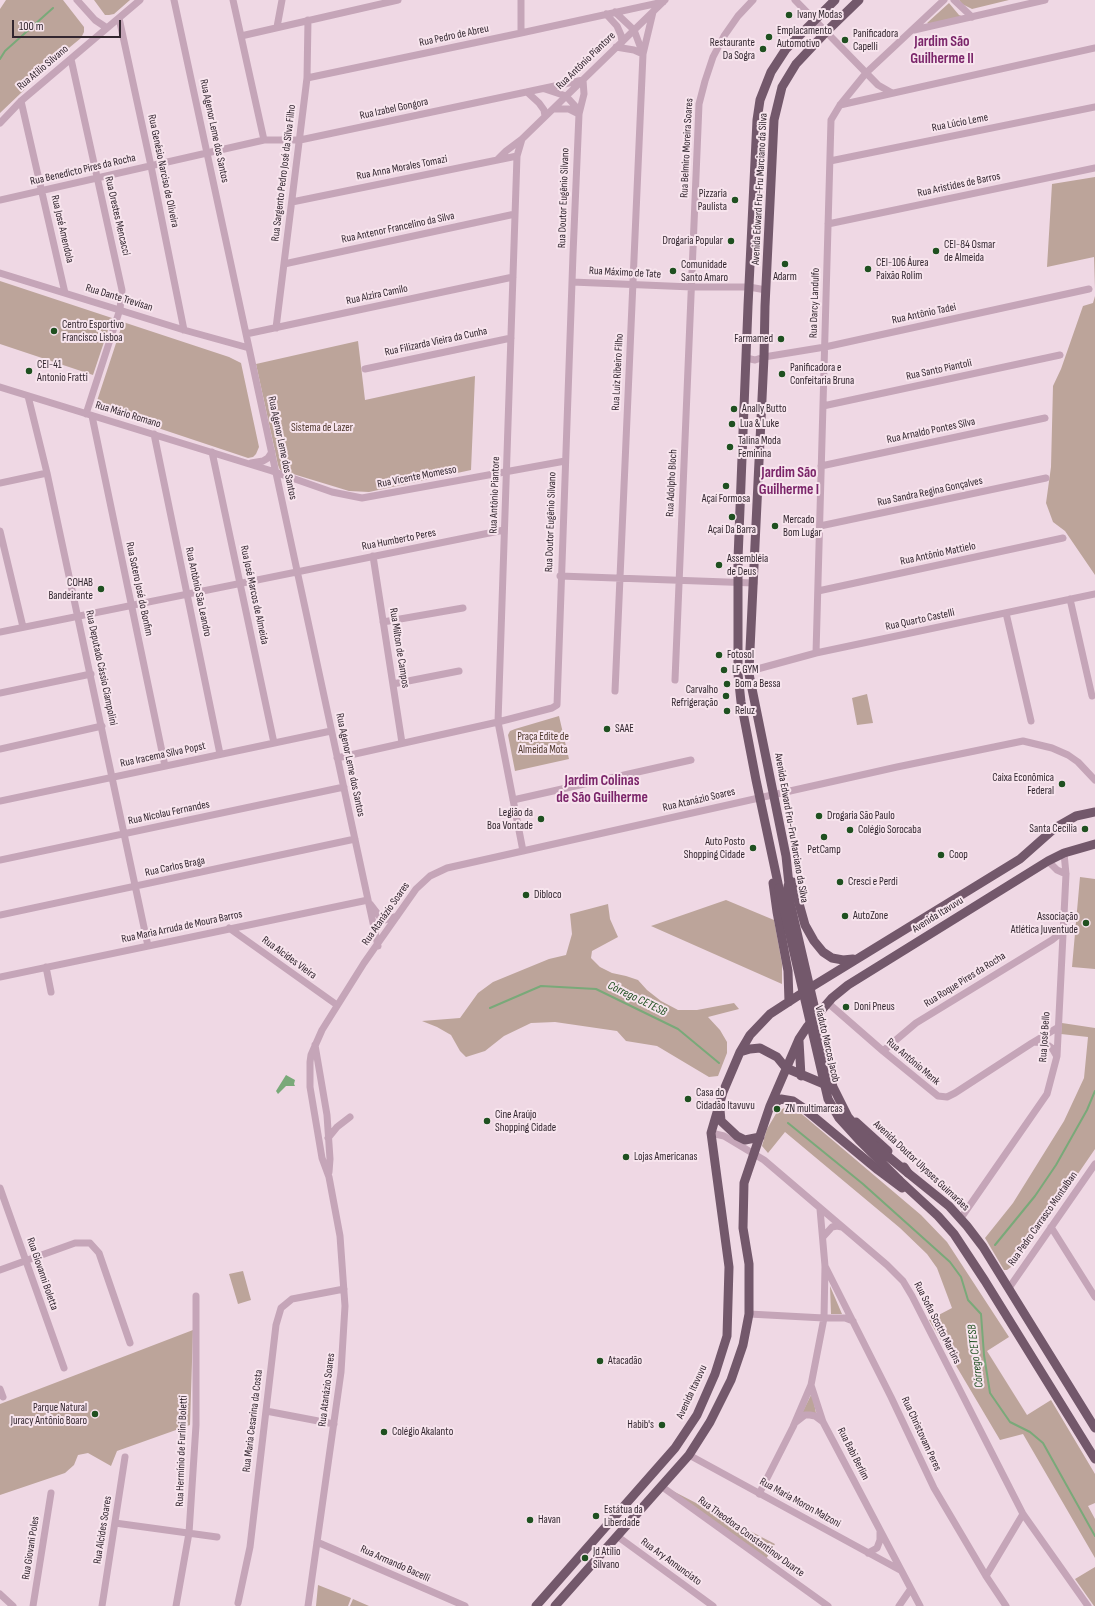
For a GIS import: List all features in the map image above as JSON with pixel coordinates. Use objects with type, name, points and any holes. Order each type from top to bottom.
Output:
[{"type":"main road","name":"Avenida Edward Fru-Fru Marciano da Silva","points":[[779,888],[759,798],[741,702],[738,671],[737,583],[757,120],[760,100],[771,72],[786,49],[835,0]]},
{"type":"main road","name":"Avenida Edward Fru-Fru Marciano da Silva","points":[[813,986],[788,886],[786,856],[749,672],[766,290],[774,120],[782,87],[796,64],[859,0]]},
{"type":"main road","points":[[738,671],[744,665],[747,667],[749,672]]},
{"type":"main road","name":"Avenida Itavuvu","points":[[536,1606],[671,1453],[697,1415],[716,1374],[727,1336],[729,1267],[711,1133],[723,1092],[740,1052],[750,1035],[770,1014],[855,959],[1020,859],[1055,828],[1076,816],[1095,812]]},
{"type":"main road","name":"Avenida Itavuvu","points":[[555,1606],[689,1455],[710,1422],[730,1380],[743,1345],[749,1314],[749,1264],[743,1228],[744,1183],[778,1085],[799,1039],[807,1027],[828,1003],[848,985],[1048,861],[1064,853],[1095,844]]},
{"type":"main road","points":[[786,856],[805,925],[814,941],[823,952],[832,958],[843,960],[855,959]]},
{"type":"main road","points":[[774,869],[773,878],[777,912],[788,972],[790,994],[788,1002]]},
{"type":"main road","name":"Viaduto Marcos Jacob","points":[[788,886],[789,898],[833,1086],[848,1117],[857,1128],[866,1138],[908,1173]]},
{"type":"main road","name":"Viaduto Marcos Jacob","points":[[779,888],[828,1099],[839,1118],[859,1140],[938,1216]]},
{"type":"main road","name":"Avenida Itavuvu","points":[[807,1027],[812,1015],[814,1000],[813,986]]},
{"type":"main road","points":[[799,1039],[801,1076]]},
{"type":"main road","points":[[740,1052],[760,1048],[777,1057],[786,1068]]},
{"type":"main road","points":[[777,1057],[780,1066],[778,1085]]},
{"type":"main road","name":"Avenida Doutor Ulysses Guimarães","points":[[786,1068],[801,1076],[824,1084],[831,1089],[855,1121],[896,1159],[908,1173],[949,1206],[961,1218],[983,1247],[1095,1428]]},
{"type":"main road","points":[[770,1106],[781,1099],[793,1101],[878,1170],[938,1216],[954,1234],[970,1257],[1095,1459]]},
{"type":"main road","points":[[720,1105],[721,1121],[732,1132],[745,1140],[760,1137]]},
{"type":"main road","points":[[671,1453],[680,1452],[689,1455]]},
{"type":"main road","points":[[615,1516],[612,1528],[617,1536]]},
{"type":"street","points":[[77,0],[96,20],[107,28]]},
{"type":"street","name":"Rua Atílio Silvano","points":[[0,123],[21,101],[140,0]]},
{"type":"street","name":"Rua Agenor Leme dos Santos","points":[[174,0],[378,946]]},
{"type":"street","points":[[233,0],[264,140]]},
{"type":"street","points":[[277,27],[282,0]]},
{"type":"street","points":[[241,36],[398,0]]},
{"type":"street","points":[[521,0],[521,33]]},
{"type":"street","name":"Rua Belmiro Moreira Soares","points":[[692,287],[699,104],[713,57],[724,36],[738,16],[753,0]]},
{"type":"street","points":[[795,0],[827,31],[878,85],[892,93]]},
{"type":"street","name":"Rua Darcy Landulfo","points":[[816,653],[831,120],[840,105],[866,73],[914,30],[944,0]]},
{"type":"street","points":[[954,0],[972,17]]},
{"type":"street","points":[[914,30],[1045,0]]},
{"type":"street","name":"Rua Pedro de Abreu","points":[[307,78],[664,1]]},
{"type":"street","name":"Rua Antônio Piantore","points":[[497,160],[522,139],[664,1]]},
{"type":"street","points":[[615,12],[634,30]]},
{"type":"street","name":"Rua Luiz Ribeiro Filho","points":[[615,691],[643,54],[653,12]]},
{"type":"street","points":[[606,14],[617,26],[621,35],[619,45],[643,54]]},
{"type":"street","name":"Rua Genésio Narciso de Oliveira","points":[[119,18],[184,330]]},
{"type":"street","name":"Rua Sargento Pedro José da Silva Filho","points":[[276,328],[307,78],[308,20]]},
{"type":"street","name":"Rua Luiz Ribeiro Filho","points":[[634,30],[643,54]]},
{"type":"street","points":[[840,105],[1095,48]]},
{"type":"street","name":"Rua Orestes Mencacci","points":[[71,58],[122,290],[120,309],[89,415]]},
{"type":"street","name":"Rua Izabel Gongora","points":[[264,140],[300,140],[583,80]]},
{"type":"street","name":"Rua Doutor Eugênio Silvano","points":[[337,758],[498,722],[552,708],[557,705],[560,576],[572,282],[579,114],[584,94],[583,80]]},
{"type":"street","points":[[543,88],[566,96],[577,108],[579,114]]},
{"type":"street","points":[[527,92],[539,103],[544,110],[545,116]]},
{"type":"street","name":"Rua José Amendola","points":[[21,101],[65,292]]},
{"type":"street","name":"Rua Lúcio Leme","points":[[830,161],[1095,107]]},
{"type":"street","points":[[553,109],[569,110],[579,114]]},
{"type":"street","name":"Rua Antônio Piantore","points":[[522,139],[517,156],[498,722],[524,851]]},
{"type":"street","name":"Rua Benedicto Pires da Rocha","points":[[0,200],[264,140]]},
{"type":"street","name":"Rua Anna Morales Tomazi","points":[[292,202],[517,156]]},
{"type":"street","name":"Rua Aristides de Barros","points":[[828,224],[1095,168]]},
{"type":"street","name":"Rua Antenor Francelino da Silva","points":[[284,264],[516,214]]},
{"type":"street","name":"Rua Dante Trevisan","points":[[0,273],[184,330],[249,348]]},
{"type":"street","name":"Rua Alzira Camilo","points":[[246,332],[276,328],[513,277]]},
{"type":"street","name":"Rua Máximo de Tate","points":[[572,282],[692,287],[749,287]]},
{"type":"street","name":"Rua Adolpho Bloch","points":[[675,680],[678,581],[692,287]]},
{"type":"street","points":[[749,287],[766,290]]},
{"type":"street","name":"Rua Antônio Tadei","points":[[764,357],[825,347],[1089,290]]},
{"type":"street","points":[[231,342],[242,338],[246,332]]},
{"type":"street","name":"Rua Filizarda Vieira da Cunha","points":[[365,368],[511,338]]},
{"type":"street","name":"Rua Santo Piantoli","points":[[823,406],[1060,355]]},
{"type":"street","points":[[746,358],[755,360],[764,357]]},
{"type":"street","name":"Rua Mário Romano","points":[[0,387],[276,472]]},
{"type":"street","name":"Rua Deputado Cássio Ciampolini","points":[[28,396],[47,473],[91,674],[148,946]]},
{"type":"street","name":"Rua Sotero José do Bonfim","points":[[89,415],[165,766]]},
{"type":"street","name":"Rua Arnaldo Pontes Silva","points":[[821,466],[1045,418]]},
{"type":"street","name":"Rua Antônio São Leandro","points":[[154,434],[220,754]]},
{"type":"street","name":"Rua José Marcos de Almeida","points":[[212,452],[274,743]]},
{"type":"street","points":[[249,464],[263,461],[268,458],[272,452]]},
{"type":"street","name":"Rua Vicente Momesso","points":[[276,472],[332,492],[362,498],[565,461]]},
{"type":"street","points":[[0,483],[47,473]]},
{"type":"street","name":"Rua Sandra Regina Gonçalves","points":[[820,526],[1046,478]]},
{"type":"street","name":"Rua Humberto Peres","points":[[0,632],[504,530]]},
{"type":"street","points":[[0,531],[23,627]]},
{"type":"street","name":"Rua Antônio Mattielo","points":[[818,591],[1063,538]]},
{"type":"street","name":"Rua Milton de Campos","points":[[373,556],[402,744]]},
{"type":"street","points":[[560,576],[754,583]]},
{"type":"street","name":"Rua Quarto Castelli","points":[[749,672],[816,653],[1095,594]]},
{"type":"street","points":[[1070,600],[1092,696]]},
{"type":"street","points":[[384,622],[463,608]]},
{"type":"street","points":[[1006,613],[1031,721]]},
{"type":"street","points":[[393,684],[459,671]]},
{"type":"street","points":[[0,693],[91,674]]},
{"type":"street","points":[[0,749],[102,726]]},
{"type":"street","name":"Rua Iracema Silva Popst","points":[[0,801],[332,731]]},
{"type":"street","name":"Rua Atanázio Soares","points":[[308,1606],[334,1424],[343,1347],[345,1306],[340,1236],[329,1177],[322,1158],[310,1086],[310,1062],[322,1030],[337,1005],[416,889],[430,876],[447,868],[897,767],[1023,741],[1052,748],[1068,755],[1078,762],[1095,780]]},
{"type":"street","points":[[513,800],[691,760]]},
{"type":"street","name":"Rua Nicolau Fernandes","points":[[0,860],[344,787]]},
{"type":"street","name":"Rua Carlos Braga","points":[[0,916],[355,840]]},
{"type":"street","name":"Rua José Bello","points":[[961,1218],[1047,1094],[1057,1056],[1066,874],[1064,853]]},
{"type":"street","points":[[1048,861],[1057,870],[1066,874]]},
{"type":"street","name":"Rua Agenor Leme dos Santos","points":[[368,900],[380,918],[385,920],[397,916]]},
{"type":"street","name":"Rua Maria Arruda de Moura Barros","points":[[0,977],[368,900]]},
{"type":"street","name":"Rua Alcides Vieira","points":[[229,928],[337,1005]]},
{"type":"street","name":"Rua Roque Pires da Rocha","points":[[883,1051],[916,1023],[1052,940],[1062,932]]},
{"type":"street","points":[[46,967],[51,992]]},
{"type":"street","name":"Rua Antônio Menk","points":[[828,1003],[938,1096],[947,1097],[1058,1028]]},
{"type":"street","points":[[1032,1043],[1045,1043],[1052,1048],[1057,1056]]},
{"type":"street","name":"Rua Atanázio Soares","points":[[315,1046],[327,1115],[330,1159],[329,1177]]},
{"type":"street","points":[[313,1099],[318,1110],[327,1115]]},
{"type":"street","points":[[328,1138],[337,1127],[350,1117]]},
{"type":"street","points":[[711,1133],[724,1136],[753,1154]]},
{"type":"street","name":"Rua Sofia Scotto Martins","points":[[753,1154],[764,1160],[903,1281],[1023,1514],[1088,1606]]},
{"type":"street","points":[[315,1160],[322,1158]]},
{"type":"street","name":"Rua Pedro Carrasco Montalban","points":[[1009,1288],[1095,1166]]},
{"type":"street","name":"Rua Giovanni Boletta","points":[[0,1188],[64,1368]]},
{"type":"street","points":[[759,1494],[793,1427],[811,1385],[824,1318],[826,1266],[820,1209]]},
{"type":"street","points":[[823,1237],[832,1227],[842,1227]]},
{"type":"street","points":[[1051,1227],[1095,1297]]},
{"type":"street","points":[[0,1270],[75,1242],[90,1243],[99,1253],[130,1343]]},
{"type":"street","name":"Rua Christovam Peres","points":[[826,1266],[934,1488],[986,1576],[1006,1606]]},
{"type":"street","name":"Rua Maria Cesarina da Costa","points":[[238,1603],[250,1547],[276,1325],[281,1308],[292,1299],[344,1289]]},
{"type":"street","name":"Rua Hermínio de Furlini Boletti","points":[[176,1606],[189,1533],[196,1425],[196,1296]]},
{"type":"street","points":[[749,1314],[845,1318],[853,1321]]},
{"type":"street","name":"Rua Babi Berlim","points":[[811,1385],[823,1422],[910,1590],[920,1606]]},
{"type":"street","points":[[0,1389],[3,1397]]},
{"type":"street","points":[[266,1411],[334,1424]]},
{"type":"street","points":[[793,1427],[799,1418],[805,1415],[815,1416],[823,1422]]},
{"type":"street","name":"Rua Maria Moron Malzoni","points":[[689,1455],[900,1570]]},
{"type":"street","name":"Rua Alcides Soares","points":[[102,1606],[125,1457]]},
{"type":"street","name":"Rua Theodora Constantinov Duarte","points":[[661,1486],[828,1606]]},
{"type":"street","name":"Rua Giovani Poles","points":[[33,1606],[51,1493]]},
{"type":"street","points":[[986,1576],[1023,1514]]},
{"type":"street","points":[[115,1523],[217,1537]]},
{"type":"street","points":[[868,1553],[877,1548],[880,1540],[880,1532]]},
{"type":"street","name":"Rua Ary Annunciato","points":[[617,1536],[713,1606]]},
{"type":"street","name":"Rua Armando Bacelli","points":[[317,1542],[465,1606]]},
{"type":"street","points":[[898,1606],[910,1590]]},
{"type":"street","points":[[0,1594],[13,1606]]},
{"type":"green space","points":[[6,0],[63,0],[84,27],[84,32],[81,38],[64,52],[0,113],[0,9]]},
{"type":"green space","points":[[94,0],[130,0],[114,14],[105,15]]},
{"type":"green space","points":[[959,0],[1009,0],[972,9],[962,4]]},
{"type":"green space","points":[[949,3],[959,15],[964,17],[929,24],[927,23]]},
{"type":"green space","points":[[1095,177],[1095,289],[1094,257],[1047,267],[1052,184]]},
{"type":"green space","name":"Centro Esportivo Francisco Lisboa","points":[[0,281],[112,318],[93,375],[0,344]]},
{"type":"green space","points":[[1095,296],[1095,575],[1065,531],[1053,522],[1046,503],[1051,467],[1053,386],[1061,369],[1083,306],[1093,303]]},
{"type":"green space","points":[[123,322],[229,357],[241,363],[259,447],[253,457],[248,458],[95,407]]},
{"type":"green space","name":"Sistema de Lazer","points":[[358,341],[365,400],[475,376],[471,470],[369,492],[349,491],[280,470],[256,364]]},
{"type":"green space","points":[[867,694],[873,723],[857,725],[852,698]]},
{"type":"green space","name":"Praça Edite de Almeida Mota","points":[[559,716],[569,759],[515,771],[508,735],[510,731]]},
{"type":"green space","name":"Associação Atlética Juventude","points":[[1080,877],[1095,879],[1095,969],[1072,967]]},
{"type":"green space","points":[[726,900],[774,920],[782,964],[782,984],[651,926]]},
{"type":"green space","points":[[608,904],[610,919],[618,937],[592,951],[591,958],[600,967],[612,973],[638,980],[647,990],[661,1001],[678,1010],[697,1010],[734,1003],[739,1009],[708,1017],[720,1030],[727,1042],[727,1053],[718,1076],[709,1077],[657,1046],[626,1041],[617,1031],[555,1022],[531,1023],[504,1036],[485,1051],[466,1057],[460,1051],[451,1035],[422,1021],[460,1018],[478,993],[493,982],[549,959],[566,955],[572,934],[570,914]]},
{"type":"green space","points":[[1062,1023],[1095,1028],[1095,1149],[1047,1219],[1011,1267],[1004,1270],[985,1238],[1013,1203],[1064,1121],[1084,1078],[1088,1037],[1061,1034]]},
{"type":"green space","points":[[784,1108],[797,1110],[921,1215],[947,1242],[1009,1337],[987,1351],[1027,1415],[1051,1400],[1095,1474],[1095,1503],[1088,1506],[1095,1519],[1095,1558],[1023,1434],[1000,1440],[929,1320],[952,1308],[937,1268],[927,1254],[900,1228],[785,1132],[768,1153],[762,1146],[767,1129],[777,1112]]},
{"type":"green space","points":[[243,1271],[251,1300],[238,1304],[229,1274]]},
{"type":"green space","points":[[830,1286],[842,1314],[831,1314]]},
{"type":"green space","name":"Parque Natural Juracy Antônio Boaro","points":[[193,1330],[190,1425],[117,1451],[111,1466],[88,1453],[78,1455],[74,1465],[65,1473],[0,1495],[0,1404]]},
{"type":"green space","points":[[812,1393],[816,1413],[802,1413]]},
{"type":"green space","points":[[671,1490],[775,1544],[766,1559]]},
{"type":"green space","points":[[1095,1567],[1095,1606],[1094,1606],[1075,1579]]},
{"type":"green space","points":[[318,1585],[351,1598],[348,1606],[316,1606]]},
{"type":"green space","points":[[353,1599],[369,1606],[350,1606]]},
{"type":"shaded area","points":[[286,1075],[295,1080],[295,1086],[286,1086],[278,1094],[276,1091]]},
{"type":"waterway","points":[[0,59],[5,51],[53,8]]},
{"type":"waterway","name":"Córrego CETESB","points":[[490,1008],[541,986],[596,989],[678,1029],[719,1063]]},
{"type":"waterway","points":[[995,1245],[1035,1196],[1056,1165],[1087,1110],[1095,1091]]},
{"type":"waterway","name":"Córrego CETESB","points":[[788,1123],[863,1184],[950,1262],[961,1277],[968,1300],[981,1314],[984,1355],[990,1393],[1010,1422],[1030,1432],[1043,1443],[1095,1536]]},
{"type":"place","name":"Ivany Modas","points":[[789,15]]},
{"type":"place","name":"Emplacamento Automotivo","points":[[769,37]]},
{"type":"place","name":"Panificadora Capelli","points":[[845,40]]},
{"type":"place","name":"Restaurante Da Sogra","points":[[763,49]]},
{"type":"place","name":"Pizzaria Paulista","points":[[735,200]]},
{"type":"place","name":"Drogaria Popular","points":[[731,241]]},
{"type":"place","name":"CEI-84 Osmar de Almeida","points":[[936,251]]},
{"type":"place","name":"Adarm","points":[[785,264]]},
{"type":"place","name":"CEI-106 Áurea Paixão Rolim","points":[[868,269]]},
{"type":"place","name":"Comunidade Santo Amaro","points":[[673,271]]},
{"type":"place","name":"Centro Esportivo Francisco Lisboa","points":[[54,331]]},
{"type":"place","name":"Farmamed","points":[[781,339]]},
{"type":"place","name":"CEI-41 Antonio Fratti","points":[[29,371]]},
{"type":"place","name":"Panificadora e Confeitaria Bruna","points":[[782,374]]},
{"type":"place","name":"Anally Butto","points":[[734,409]]},
{"type":"place","name":"Lua & Luke","points":[[732,424]]},
{"type":"place","name":"Talina Moda Feminina","points":[[730,447]]},
{"type":"place","name":"Açaí Formosa","points":[[726,486]]},
{"type":"place","name":"Açaí Da Barra","points":[[732,517]]},
{"type":"place","name":"Mercado Bom Lugar","points":[[775,526]]},
{"type":"place","name":"Assembléia de Deus","points":[[719,565]]},
{"type":"place","name":"COHAB Bandeirante","points":[[101,589]]},
{"type":"place","name":"Fotosol","points":[[719,655]]},
{"type":"place","name":"LF GYM","points":[[724,670]]},
{"type":"place","name":"Bom a Bessa","points":[[727,684]]},
{"type":"place","name":"Carvalho Refrigeração","points":[[726,696]]},
{"type":"place","name":"Reluz","points":[[727,711]]},
{"type":"place","name":"SAAE","points":[[607,729]]},
{"type":"place","name":"Caixa Econômica Federal","points":[[1062,784]]},
{"type":"place","name":"Drogaria São Paulo","points":[[819,816]]},
{"type":"place","name":"Legião da Boa Vontade","points":[[541,819]]},
{"type":"place","name":"Santa Cecília","points":[[1085,829]]},
{"type":"place","name":"Colégio Sorocaba","points":[[850,830]]},
{"type":"place","name":"PetCamp","points":[[824,837]]},
{"type":"place","name":"Auto Posto Shopping Cidade","points":[[753,848]]},
{"type":"place","name":"Coop","points":[[941,855]]},
{"type":"place","name":"Cresci e Perdi","points":[[840,882]]},
{"type":"place","name":"Dibloco","points":[[526,895]]},
{"type":"place","name":"AutoZone","points":[[845,916]]},
{"type":"place","name":"Associação Atlética Juventude","points":[[1086,923]]},
{"type":"place","name":"Doni Pneus","points":[[846,1007]]},
{"type":"place","name":"Casa do Cidadão Itavuvu","points":[[688,1099]]},
{"type":"place","name":"ZN multimarcas","points":[[777,1109]]},
{"type":"place","name":"Cine Araújo Shopping Cidade","points":[[487,1121]]},
{"type":"place","name":"Lojas Americanas","points":[[626,1157]]},
{"type":"place","name":"Atacadão","points":[[600,1361]]},
{"type":"place","name":"Parque Natural Juracy Antônio Boaro","points":[[95,1414]]},
{"type":"place","name":"Habib's","points":[[662,1425]]},
{"type":"place","name":"Colégio Akalanto","points":[[384,1432]]},
{"type":"place","name":"Estátua da Liberdade","points":[[596,1516]]},
{"type":"place","name":"Havan","points":[[530,1520]]},
{"type":"place","name":"Jd Atílio Silvano","points":[[585,1558]]},
{"type":"district","name":"Jardim São Guilherme II","points":[[942,50]]},
{"type":"district","name":"Jardim São Guilherme I","points":[[789,482]]},
{"type":"district","name":"Jardim Colinas de São Guilherme","points":[[602,790]]}]
